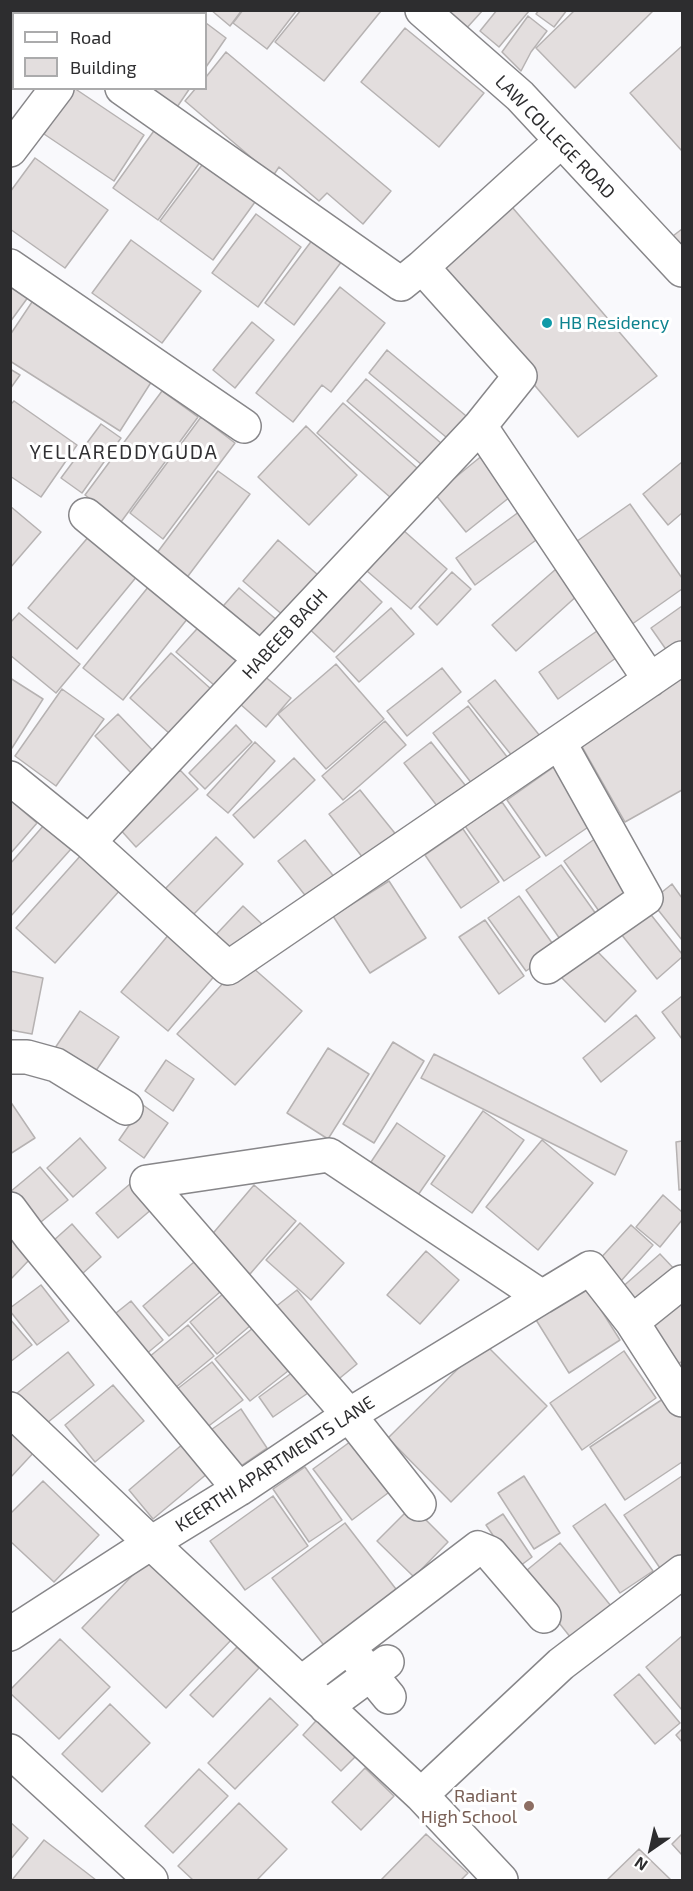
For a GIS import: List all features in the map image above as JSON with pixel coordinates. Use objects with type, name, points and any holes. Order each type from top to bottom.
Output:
[{"type":"street","name":"LAW COLLEGE ROAD","points":[[422,10],[520,96],[682,270]]},
{"type":"street","points":[[13,142],[55,90]]},
{"type":"street","points":[[125,90],[401,284],[561,141]]},
{"type":"street","points":[[10,266],[244,426]]},
{"type":"street","name":"HABEEB BAGH","points":[[90,842],[480,426],[520,376],[422,267]]},
{"type":"street","points":[[480,426],[650,680]]},
{"type":"street","points":[[86,515],[261,659]]},
{"type":"street","points":[[10,778],[90,842],[228,968],[682,658]]},
{"type":"street","points":[[547,968],[646,898],[559,742]]},
{"type":"street","points":[[10,1057],[27,1057],[56,1065],[126,1108]]},
{"type":"street","points":[[420,1504],[349,1415],[147,1182],[328,1155],[542,1297]]},
{"type":"street","points":[[10,1209],[239,1489]]},
{"type":"street","name":"KEERTHI APARTMENTS LANE","points":[[10,1634],[239,1489],[349,1415],[590,1268],[632,1322]]},
{"type":"street","points":[[682,1282],[632,1322],[682,1400]]},
{"type":"street","points":[[10,1409],[421,1795],[501,1881]]},
{"type":"street","points":[[301,1683],[478,1548],[490,1553],[544,1616]]},
{"type":"street","points":[[421,1795],[561,1664],[682,1572]]},
{"type":"street","points":[[326,1707],[382,1678],[348,1648]]},
{"type":"street","points":[[10,1751],[151,1881]]},
{"type":"building","points":[[74,10],[89,10],[88,12]]},
{"type":"building","points":[[121,10],[172,10],[171,12],[120,12]]},
{"type":"building","points":[[211,10],[242,10],[230,26]]},
{"type":"building","points":[[243,10],[297,10],[267,49],[233,23]]},
{"type":"building","points":[[301,10],[381,11],[324,81],[275,42]]},
{"type":"building","points":[[441,10],[483,10],[464,31]]},
{"type":"building","points":[[497,10],[529,11],[499,47],[480,31]]},
{"type":"building","points":[[539,10],[567,10],[554,27],[536,14]]},
{"type":"building","points":[[575,10],[654,10],[575,88],[536,48]]},
{"type":"building","points":[[528,16],[547,31],[531,52],[521,71],[502,52]]},
{"type":"building","points":[[207,24],[226,38],[207,66]]},
{"type":"building","points":[[405,28],[484,93],[439,147],[361,82]]},
{"type":"building","points":[[682,46],[682,151],[630,93]]},
{"type":"building","points":[[226,52],[391,191],[363,224],[327,193],[319,201],[279,167],[273,176],[185,101],[194,90],[207,90],[207,76]]},
{"type":"building","points":[[73,90],[77,90],[144,135],[114,181],[44,134]]},
{"type":"building","points":[[141,90],[189,90],[173,113]]},
{"type":"building","points":[[161,121],[206,154],[158,220],[113,188]]},
{"type":"building","points":[[211,153],[263,191],[213,260],[160,221]]},
{"type":"building","points":[[35,158],[108,210],[65,268],[10,229],[10,192]]},
{"type":"building","name":"HB Residency","points":[[506,200],[657,376],[578,437],[438,270]]},
{"type":"building","points":[[256,214],[301,247],[258,307],[212,273]]},
{"type":"building","points":[[682,229],[682,255],[669,239]]},
{"type":"building","points":[[316,235],[345,257],[294,325],[265,303]]},
{"type":"building","points":[[131,240],[201,291],[162,343],[92,293]]},
{"type":"building","points":[[10,273],[34,289],[10,322]]},
{"type":"building","points":[[340,287],[385,323],[331,392],[322,385],[293,422],[256,393]]},
{"type":"building","points":[[36,296],[157,373],[120,431],[10,361],[10,335]]},
{"type":"building","points":[[252,322],[274,340],[235,388],[213,370]]},
{"type":"building","points":[[387,350],[471,420],[452,442],[369,373]]},
{"type":"building","points":[[10,369],[20,375],[10,389]]},
{"type":"building","points":[[366,379],[448,449],[429,471],[347,401]]},
{"type":"building","points":[[162,391],[198,417],[121,522],[85,495]]},
{"type":"building","points":[[14,401],[77,445],[41,497],[10,476],[10,405]]},
{"type":"building","points":[[343,403],[425,475],[399,505],[317,433]]},
{"type":"building","points":[[201,417],[235,443],[163,539],[130,513]]},
{"type":"building","points":[[101,424],[121,438],[82,493],[61,478]]},
{"type":"building","points":[[306,426],[357,475],[309,525],[258,477]]},
{"type":"building","points":[[489,450],[520,489],[466,532],[435,494]]},
{"type":"building","points":[[682,462],[682,513],[668,525],[643,494]]},
{"type":"building","points":[[218,471],[250,494],[182,584],[151,561]]},
{"type":"building","points":[[630,504],[682,578],[682,589],[628,627],[570,546]]},
{"type":"building","points":[[10,506],[41,532],[10,568]]},
{"type":"building","points":[[527,506],[547,532],[475,585],[456,558]]},
{"type":"building","points":[[403,530],[447,569],[411,609],[367,571]]},
{"type":"building","points":[[90,535],[138,575],[77,649],[28,608]]},
{"type":"building","points":[[278,540],[326,582],[291,622],[243,581]]},
{"type":"building","points":[[556,569],[579,594],[516,651],[492,625]]},
{"type":"building","points":[[351,572],[382,602],[334,652],[302,622]]},
{"type":"building","points":[[452,572],[471,589],[437,625],[419,607]]},
{"type":"building","points":[[149,586],[188,618],[123,700],[83,668]]},
{"type":"building","points":[[239,588],[284,626],[263,651],[217,613]]},
{"type":"building","points":[[682,606],[682,651],[672,658],[651,628]]},
{"type":"building","points":[[391,608],[414,634],[359,682],[336,657]]},
{"type":"building","points":[[19,613],[80,664],[56,693],[10,655],[10,623]]},
{"type":"building","points":[[205,620],[250,660],[222,692],[176,652]]},
{"type":"building","points":[[604,626],[623,653],[558,699],[539,672]]},
{"type":"building","points":[[171,653],[211,689],[170,734],[130,698]]},
{"type":"building","points":[[336,664],[384,719],[326,769],[278,714]]},
{"type":"building","points":[[442,668],[461,692],[407,736],[387,711]]},
{"type":"building","points":[[263,675],[291,698],[266,727],[239,703]]},
{"type":"building","points":[[682,676],[682,790],[625,822],[576,736]]},
{"type":"building","points":[[10,678],[43,699],[12,748],[10,748]]},
{"type":"building","points":[[495,680],[544,741],[517,762],[468,701]]},
{"type":"building","points":[[62,689],[104,719],[56,786],[15,756]]},
{"type":"building","points":[[468,706],[511,762],[476,789],[433,733]]},
{"type":"building","points":[[118,714],[159,757],[136,778],[95,736]]},
{"type":"building","points":[[385,721],[406,745],[343,800],[322,776]]},
{"type":"building","points":[[236,725],[252,742],[205,789],[189,773]]},
{"type":"building","points":[[255,742],[275,761],[228,813],[207,795]]},
{"type":"building","points":[[431,742],[469,790],[441,811],[404,763]]},
{"type":"building","points":[[294,758],[315,780],[254,838],[233,815]]},
{"type":"building","points":[[561,762],[600,819],[546,856],[507,800]]},
{"type":"building","points":[[180,770],[198,789],[136,847],[118,827]]},
{"type":"building","points":[[360,790],[402,842],[370,867],[329,814]]},
{"type":"building","points":[[10,800],[37,823],[10,854]]},
{"type":"building","points":[[502,802],[540,857],[504,881],[465,826]]},
{"type":"building","points":[[44,825],[71,849],[10,917],[10,864]]},
{"type":"building","points":[[463,829],[499,882],[461,908],[425,855]]},
{"type":"building","points":[[216,837],[243,864],[188,920],[161,893]]},
{"type":"building","points":[[596,838],[634,890],[601,914],[564,861]]},
{"type":"building","points":[[305,840],[335,878],[308,899],[278,861]]},
{"type":"building","points":[[90,845],[129,880],[55,963],[16,928]]},
{"type":"building","points":[[561,865],[596,914],[560,939],[526,890]]},
{"type":"building","points":[[389,881],[426,938],[370,973],[333,916]]},
{"type":"building","points":[[672,884],[682,898],[682,940],[651,901]]},
{"type":"building","points":[[519,896],[557,950],[526,971],[488,918]]},
{"type":"building","points":[[243,906],[264,926],[230,961],[210,941]]},
{"type":"building","points":[[648,911],[682,954],[682,957],[657,979],[621,934]]},
{"type":"building","points":[[485,920],[524,976],[499,994],[459,937]]},
{"type":"building","points":[[175,927],[222,967],[168,1031],[121,992]]},
{"type":"building","points":[[592,946],[636,991],[605,1022],[561,977]]},
{"type":"building","points":[[244,960],[302,1011],[235,1085],[177,1034]]},
{"type":"building","points":[[10,971],[43,978],[32,1034],[10,1030]]},
{"type":"building","points":[[682,996],[682,1039],[662,1012]]},
{"type":"building","points":[[80,1011],[119,1037],[93,1075],[55,1048]]},
{"type":"building","points":[[636,1015],[655,1038],[601,1082],[583,1058]]},
{"type":"building","points":[[393,1042],[424,1061],[374,1143],[343,1124]]},
{"type":"building","points":[[328,1048],[369,1074],[328,1139],[287,1113]]},
{"type":"building","points":[[434,1054],[627,1151],[615,1175],[421,1078]]},
{"type":"building","points":[[166,1060],[194,1079],[173,1111],[145,1091]]},
{"type":"building","points":[[10,1101],[35,1138],[10,1154]]},
{"type":"building","points":[[143,1105],[168,1123],[144,1158],[119,1140]]},
{"type":"building","points":[[483,1111],[524,1140],[472,1213],[431,1184]]},
{"type":"building","points":[[397,1123],[445,1156],[418,1195],[371,1162]]},
{"type":"building","points":[[80,1138],[106,1168],[73,1197],[47,1168]]},
{"type":"building","points":[[542,1140],[593,1183],[538,1250],[486,1207]]},
{"type":"building","points":[[682,1141],[682,1189],[679,1190],[676,1142]]},
{"type":"building","points":[[40,1167],[68,1200],[31,1230],[10,1206],[10,1192]]},
{"type":"building","points":[[137,1178],[159,1203],[118,1238],[96,1213]]},
{"type":"building","points":[[254,1185],[296,1221],[250,1274],[209,1238]]},
{"type":"building","points":[[663,1195],[682,1212],[682,1220],[660,1247],[636,1227]]},
{"type":"building","points":[[300,1223],[344,1263],[311,1300],[266,1260]]},
{"type":"building","points":[[72,1224],[101,1257],[73,1282],[44,1249]]},
{"type":"building","points":[[631,1225],[653,1245],[621,1281],[598,1261]]},
{"type":"building","points":[[10,1238],[31,1258],[10,1280]]},
{"type":"building","points":[[426,1251],[459,1280],[420,1324],[387,1295]]},
{"type":"building","points":[[660,1254],[678,1273],[638,1309],[620,1289]]},
{"type":"building","points":[[194,1262],[220,1292],[169,1336],[143,1306]]},
{"type":"building","points":[[584,1283],[620,1340],[569,1373],[533,1315]]},
{"type":"building","points":[[41,1285],[69,1321],[37,1345],[10,1308]]},
{"type":"building","points":[[297,1290],[357,1364],[335,1382],[274,1308]]},
{"type":"building","points":[[224,1293],[251,1325],[217,1354],[190,1322]]},
{"type":"building","points":[[682,1296],[682,1361],[677,1366],[645,1324]]},
{"type":"building","points":[[131,1301],[163,1340],[139,1360],[106,1321]]},
{"type":"building","points":[[10,1319],[32,1345],[10,1362]]},
{"type":"building","points":[[188,1325],[214,1356],[169,1393],[143,1362]]},
{"type":"building","points":[[253,1328],[288,1371],[250,1401],[215,1359]]},
{"type":"building","points":[[484,1343],[547,1406],[451,1502],[388,1438]]},
{"type":"building","points":[[624,1351],[656,1398],[582,1450],[550,1403]]},
{"type":"building","points":[[68,1352],[94,1385],[42,1427],[16,1394]]},
{"type":"building","points":[[212,1362],[243,1400],[202,1431],[172,1393]]},
{"type":"building","points":[[293,1372],[308,1393],[273,1417],[259,1397]]},
{"type":"building","points":[[113,1385],[144,1421],[95,1462],[65,1425]]},
{"type":"building","points":[[669,1395],[682,1415],[682,1462],[625,1500],[590,1447]]},
{"type":"building","points":[[241,1409],[267,1448],[232,1472],[205,1434]]},
{"type":"building","points":[[10,1427],[36,1450],[10,1478]]},
{"type":"building","points":[[358,1436],[396,1487],[352,1520],[313,1469]]},
{"type":"building","points":[[184,1443],[208,1473],[153,1519],[129,1490]]},
{"type":"building","points":[[305,1467],[342,1520],[309,1542],[273,1489]]},
{"type":"building","points":[[524,1476],[560,1533],[534,1549],[498,1493]]},
{"type":"building","points":[[682,1476],[682,1562],[664,1574],[624,1515]]},
{"type":"building","points":[[43,1481],[99,1535],[54,1582],[10,1541],[10,1514]]},
{"type":"building","points":[[273,1496],[308,1546],[245,1590],[210,1541]]},
{"type":"building","points":[[605,1504],[653,1571],[620,1593],[573,1526]]},
{"type":"building","points":[[412,1506],[448,1542],[414,1577],[377,1541]]},
{"type":"building","points":[[503,1514],[532,1557],[516,1569],[486,1525]]},
{"type":"building","points":[[345,1523],[399,1593],[326,1648],[272,1578]]},
{"type":"building","points":[[560,1543],[611,1606],[571,1638],[521,1575]]},
{"type":"building","points":[[149,1558],[233,1638],[166,1708],[82,1628]]},
{"type":"building","points":[[682,1636],[682,1710],[646,1667]]},
{"type":"building","points":[[60,1639],[110,1687],[59,1739],[10,1693],[10,1690]]},
{"type":"building","points":[[237,1647],[259,1668],[213,1717],[190,1695]]},
{"type":"building","points":[[639,1674],[680,1723],[655,1744],[614,1695]]},
{"type":"building","points":[[270,1698],[298,1725],[235,1789],[208,1763]]},
{"type":"building","points":[[110,1704],[150,1743],[102,1792],[62,1754]]},
{"type":"building","points":[[325,1711],[364,1748],[341,1771],[303,1735]]},
{"type":"building","points":[[682,1729],[682,1742],[676,1735]]},
{"type":"building","points":[[365,1768],[394,1796],[361,1830],[332,1802]]},
{"type":"building","points":[[199,1769],[228,1796],[173,1853],[145,1826]]},
{"type":"building","points":[[239,1803],[287,1849],[257,1880],[193,1880],[178,1866]]},
{"type":"building","points":[[10,1822],[28,1838],[10,1860]]},
{"type":"building","points":[[426,1834],[468,1873],[461,1880],[381,1880]]},
{"type":"building","points":[[682,1834],[682,1855],[672,1844]]},
{"type":"building","points":[[44,1840],[96,1880],[12,1880]]},
{"type":"building","points":[[639,1849],[671,1880],[607,1880]]},
{"type":"place","name":"HB Residency","points":[[547,323]]},
{"type":"place","name":"Radiant High School","points":[[529,1806]]},
{"type":"district","name":"YELLAREDDYGUDA","points":[[124,452]]}]
